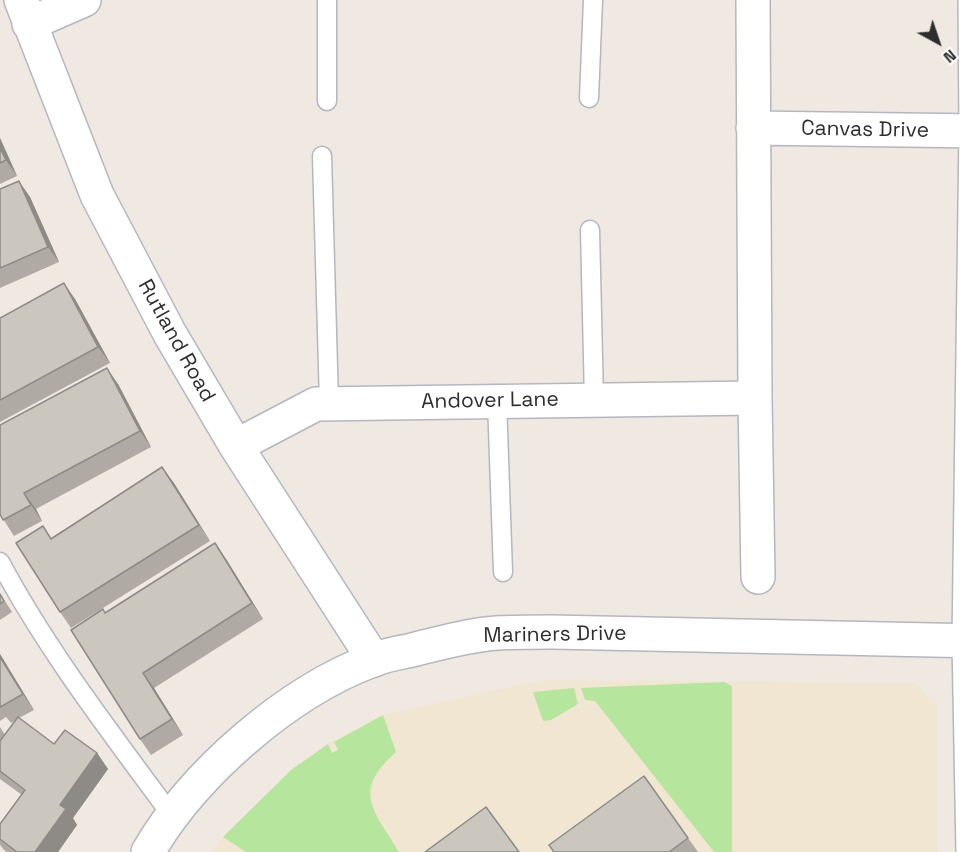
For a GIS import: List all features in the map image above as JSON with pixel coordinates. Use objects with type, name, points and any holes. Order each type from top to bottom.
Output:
[{"type":"street","points":[[25,12],[84,0]]},
{"type":"street","points":[[753,0],[758,577]]},
{"type":"street","points":[[973,852],[978,132],[975,0]]},
{"type":"street","name":"Rutland Road","points":[[25,12],[97,195],[170,334],[236,446],[374,660]]},
{"type":"street","name":"Canvas Drive","points":[[753,128],[978,132]]},
{"type":"street","name":"Andover Lane","points":[[236,446],[316,404],[755,398]]},
{"type":"street","name":"Mariners Drive","points":[[148,852],[172,816],[198,785],[239,743],[272,717],[346,672],[374,660],[452,640],[495,633],[552,632],[975,641]]},
{"type":"lane","points":[[327,0],[327,101]]},
{"type":"lane","points":[[590,98],[593,0]]},
{"type":"lane","points":[[322,156],[329,403]]},
{"type":"lane","points":[[590,230],[594,400]]},
{"type":"lane","points":[[497,401],[503,572]]},
{"type":"lane","points":[[0,562],[17,594],[105,725],[172,816]]},
{"type":"shaded area","points":[[543,680],[915,683],[937,704],[937,852],[212,852],[223,837],[291,770],[328,744],[383,715]]},
{"type":"green space","points":[[724,682],[732,686],[732,852],[714,852],[595,701],[585,700],[581,688]]},
{"type":"green space","points":[[574,688],[578,704],[551,720],[543,721],[533,692]]},
{"type":"green space","points":[[383,715],[396,752],[382,766],[374,779],[371,801],[399,852],[246,852],[223,837],[291,770],[328,744],[332,753],[338,750],[334,742]]},
{"type":"building","points":[[0,148],[6,160],[0,163]]},
{"type":"building","points":[[19,181],[48,247],[0,268],[0,189]]},
{"type":"building","points":[[64,283],[98,347],[0,400],[0,318]]},
{"type":"building","points":[[107,368],[140,431],[24,493],[31,505],[3,520],[0,514],[0,425]]},
{"type":"building","points":[[162,467],[199,525],[60,612],[16,543],[43,526],[51,539]]},
{"type":"building","points":[[215,543],[252,603],[143,673],[172,719],[140,739],[71,630],[103,609],[105,613]]},
{"type":"building","points":[[0,657],[23,694],[0,707]]},
{"type":"building","points":[[18,717],[54,744],[65,730],[97,753],[60,805],[66,809],[35,852],[17,852],[0,839],[0,824],[25,790],[0,771],[0,741]]},
{"type":"building","points":[[644,776],[688,838],[669,852],[554,852],[549,845]]},
{"type":"building","points":[[486,807],[519,852],[425,852]]}]
